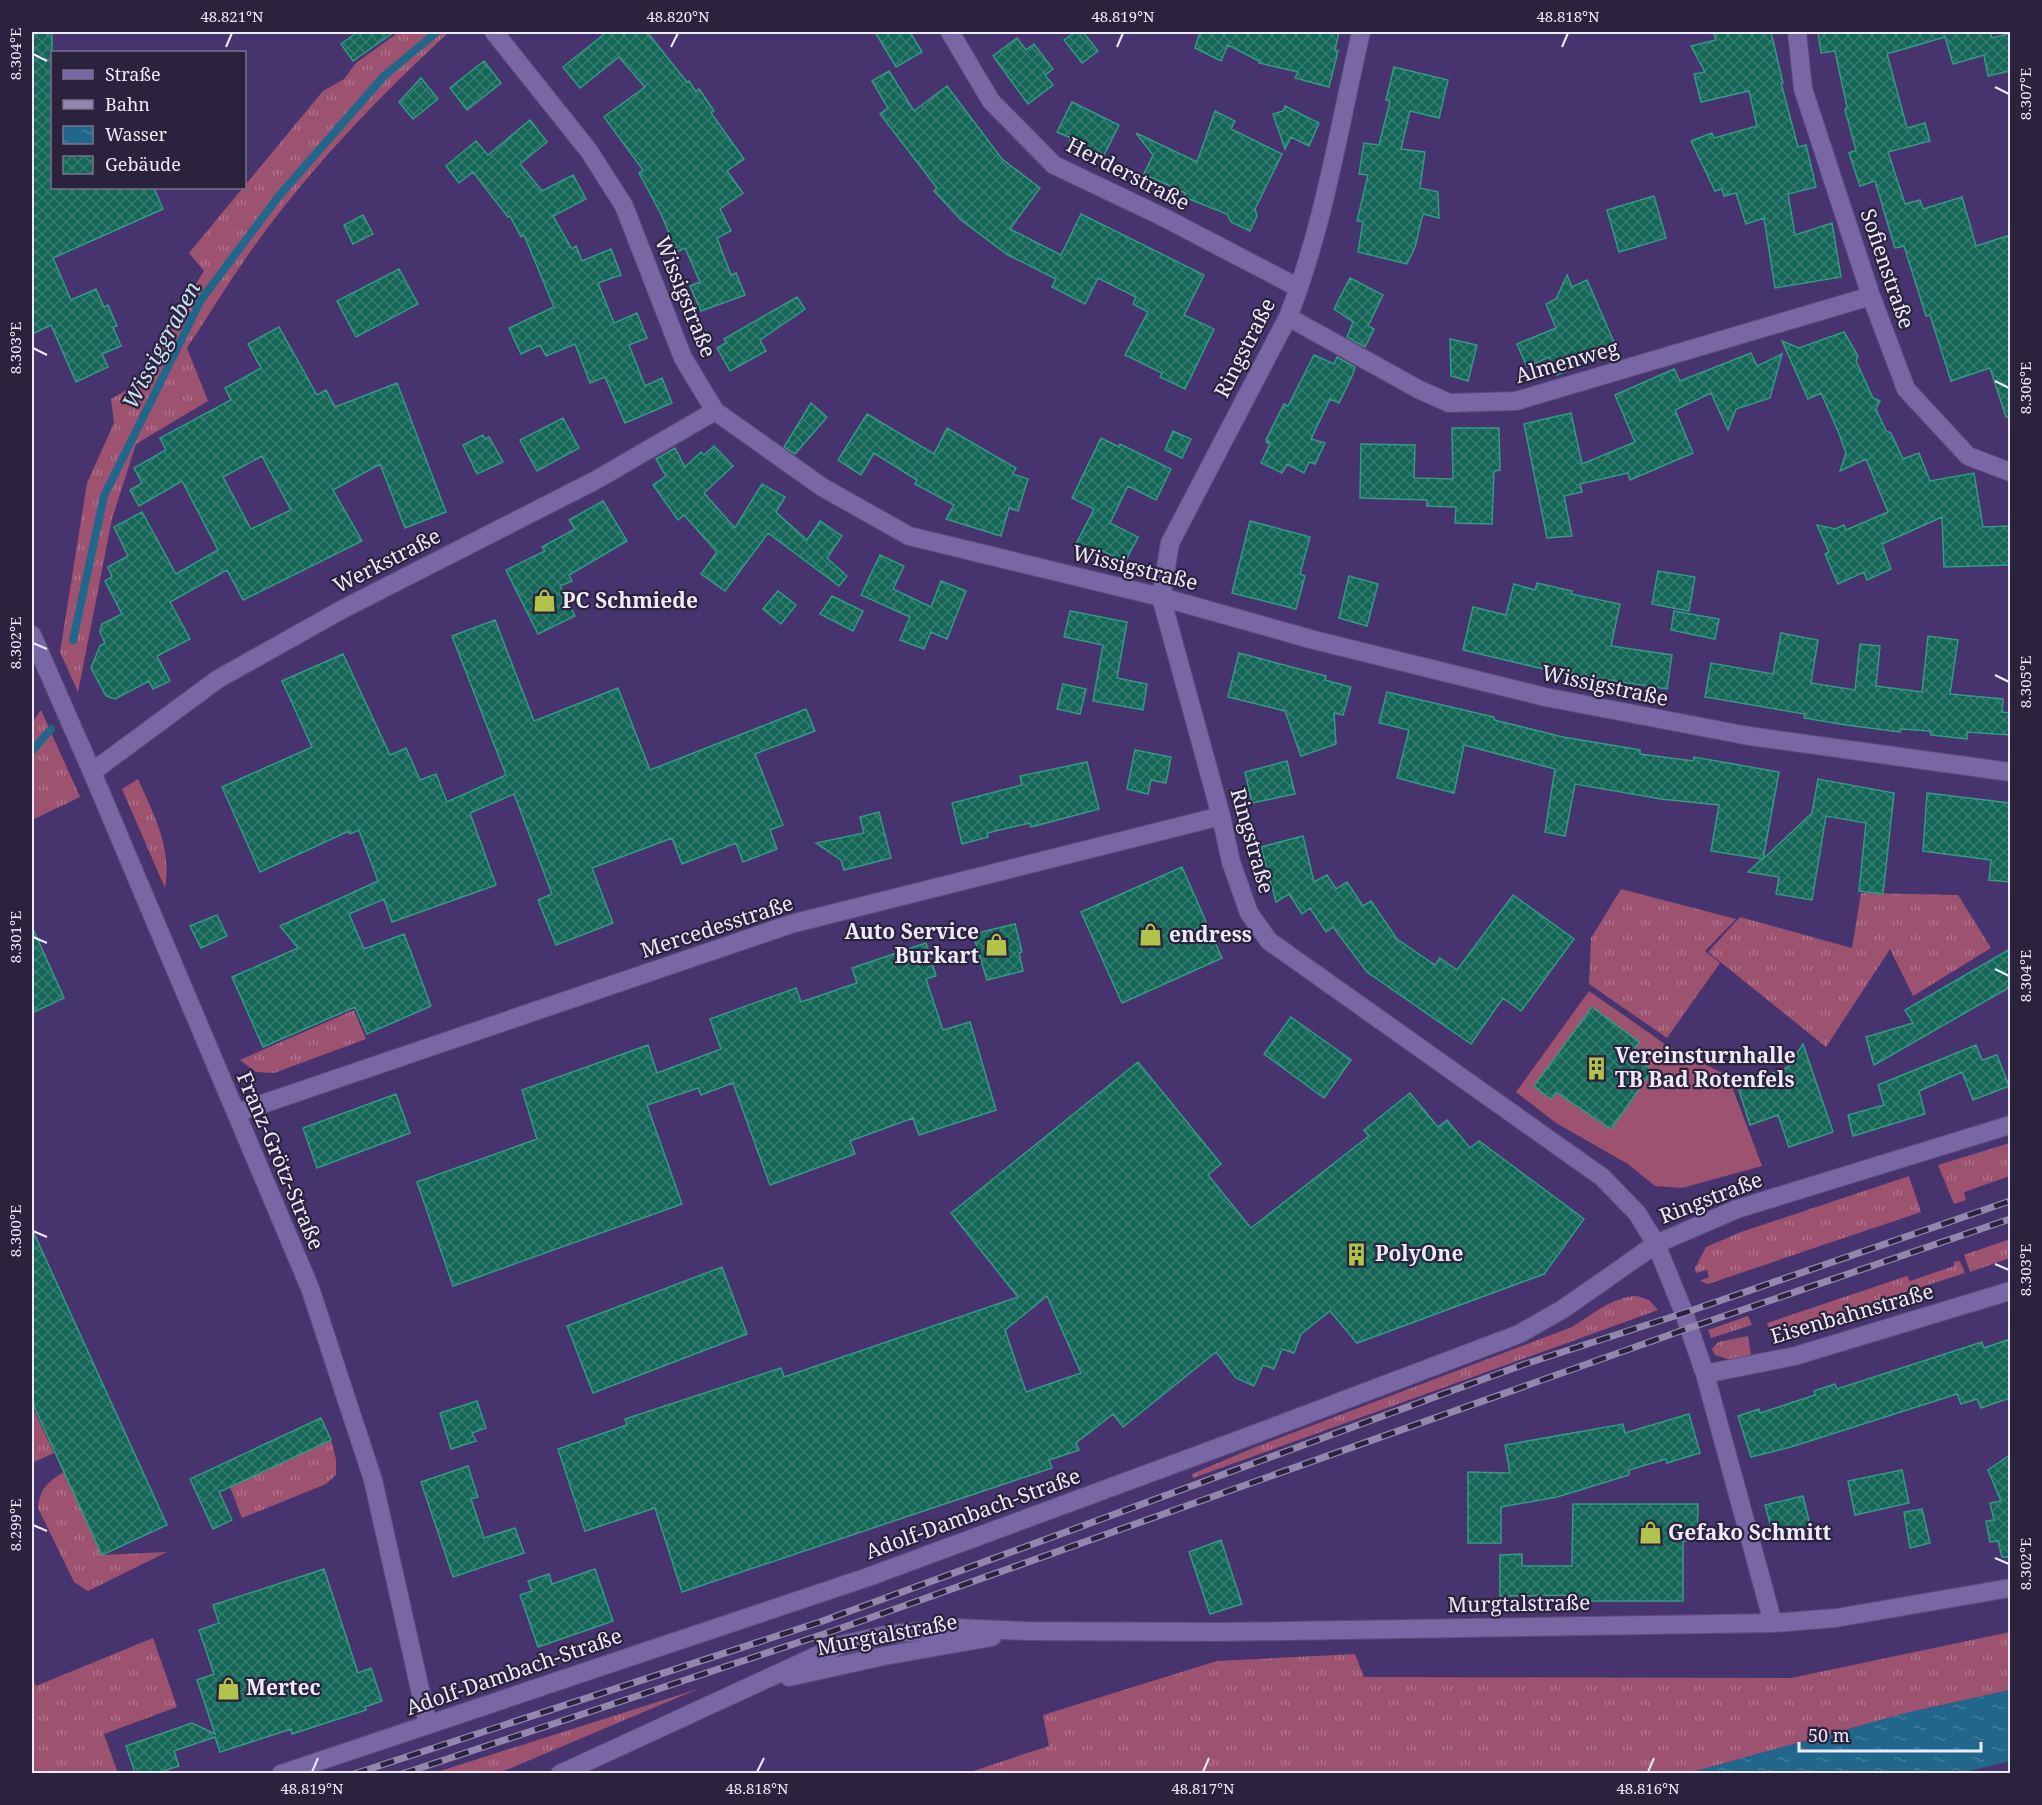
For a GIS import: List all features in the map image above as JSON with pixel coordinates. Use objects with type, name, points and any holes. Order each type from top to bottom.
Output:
[{"type":"street","name":"Wissigstraße","points":[[494,32],[589,151],[624,206],[683,358],[715,411],[822,487],[909,536],[1161,597],[1314,640],[1545,697],[1749,736],[2010,772]]},
{"type":"street","name":"Herderstraße","points":[[950,32],[991,101],[1054,165],[1163,217],[1299,288]]},
{"type":"street","name":"Ringstraße","points":[[1361,32],[1311,251],[1299,288],[1287,317],[1170,543],[1161,597],[1221,816],[1231,862],[1250,913],[1269,941],[1602,1178],[1637,1213],[1656,1244],[1737,1209],[2010,1125]]},
{"type":"street","name":"Sofienstraße","points":[[1797,32],[1803,89],[1871,296],[1906,389],[1968,456],[2010,472]]},
{"type":"street","name":"Almenweg","points":[[1287,317],[1449,404],[1516,401],[1871,296]]},
{"type":"street","name":"Werkstraße","points":[[92,772],[218,679],[343,609],[596,480],[715,411]]},
{"type":"street","name":"Franz-Grötz-Straße","points":[[32,635],[309,1288],[373,1480],[428,1725]]},
{"type":"street","name":"Mercedesstraße","points":[[236,1113],[791,924],[1221,816]]},
{"type":"street","points":[[1656,1244],[1705,1374],[1773,1623]]},
{"type":"street","name":"Adolf-Dambach-Straße","points":[[281,1773],[868,1577],[1519,1334],[1563,1309],[1656,1244]]},
{"type":"street","name":"Eisenbahnstraße","points":[[1705,1374],[1795,1356],[2010,1291]]},
{"type":"street","name":"Murgtalstraße","points":[[560,1773],[840,1645],[890,1634],[957,1628],[1026,1631],[1218,1632],[1773,1623],[1836,1618],[2010,1588]]},
{"type":"green space","points":[[399,32],[449,32],[373,106],[301,185],[249,254],[187,348],[208,401],[136,444],[112,519],[78,692],[60,652],[87,483],[114,423],[111,399],[131,387],[204,271],[189,253],[242,189],[246,189],[246,184],[323,91],[344,79],[356,63]]},
{"type":"green space","points":[[41,710],[80,797],[32,820],[32,723]]},
{"type":"green space","points":[[138,779],[164,845],[167,873],[165,888],[122,789]]},
{"type":"green space","points":[[1621,889],[1736,919],[1705,951],[1720,963],[1667,1038],[1589,984],[1591,938]]},
{"type":"green space","points":[[1861,893],[1958,895],[1991,948],[1913,996],[1890,949],[1826,1047],[1708,952],[1740,917],[1852,948]]},
{"type":"green space","points":[[1589,991],[1665,1044],[1728,1076],[1762,1166],[1682,1188],[1655,1186],[1628,1164],[1556,1123],[1516,1092]]},
{"type":"green space","points":[[354,1010],[366,1039],[274,1073],[256,1072],[240,1060]]},
{"type":"green space","points":[[2010,1143],[2010,1176],[1964,1192],[1966,1200],[1954,1204],[1938,1165]]},
{"type":"green space","points":[[1909,1176],[1921,1212],[1708,1284],[1700,1281],[1709,1277],[1707,1270],[1696,1273],[1695,1268],[1706,1247],[1741,1232]]},
{"type":"green space","points":[[2010,1239],[2010,1258],[1970,1272],[1964,1255]]},
{"type":"green space","points":[[1960,1261],[1965,1273],[1788,1330],[1770,1333],[1767,1323],[1907,1276],[1910,1281],[1954,1266],[1954,1262]]},
{"type":"green space","points":[[1637,1296],[1649,1300],[1658,1310],[1193,1478],[1192,1474],[1253,1448],[1572,1327],[1619,1299]]},
{"type":"green space","points":[[1748,1316],[1752,1325],[1711,1338],[1708,1330]]},
{"type":"green space","points":[[1748,1336],[1751,1356],[1731,1360],[1715,1355],[1712,1349],[1718,1342]]},
{"type":"green space","points":[[32,1406],[54,1453],[32,1463]]},
{"type":"green space","points":[[331,1440],[336,1459],[336,1475],[326,1484],[242,1518],[230,1487]]},
{"type":"green space","points":[[64,1472],[102,1555],[167,1552],[88,1591],[74,1582],[38,1508],[46,1486]]},
{"type":"green space","points":[[2010,1632],[2010,1690],[1906,1713],[1689,1773],[964,1774],[1049,1746],[1043,1715],[1217,1661],[1355,1654],[1364,1677],[1791,1678]]},
{"type":"green space","points":[[153,1638],[177,1707],[104,1734],[118,1773],[32,1773],[32,1677],[36,1686]]},
{"type":"green space","points":[[698,1689],[499,1773],[434,1773]]},
{"type":"water","points":[[2010,1690],[2010,1761],[1956,1774],[1689,1773],[1906,1713]]},
{"type":"building","points":[[32,32],[52,32],[51,189],[154,189],[163,209],[53,258],[71,300],[96,289],[104,307],[108,305],[117,326],[113,327],[121,346],[102,354],[108,367],[76,382],[51,325],[32,334]]},
{"type":"building","points":[[358,32],[394,32],[353,61],[341,44]]},
{"type":"building","points":[[607,32],[647,32],[696,92],[699,89],[714,111],[711,113],[744,159],[727,171],[743,193],[720,209],[731,231],[717,238],[731,275],[736,273],[745,295],[701,311],[690,286],[700,282],[685,248],[677,252],[661,214],[639,173],[643,170],[604,117],[645,87],[619,57],[580,88],[563,67]]},
{"type":"building","points":[[875,32],[910,32],[922,52],[896,67]]},
{"type":"building","points":[[1076,32],[1083,32],[1098,51],[1082,63],[1064,40]]},
{"type":"building","points":[[1200,32],[1339,32],[1335,50],[1338,51],[1329,87],[1295,78],[1298,72],[1259,63],[1228,45],[1221,61],[1195,48]]},
{"type":"building","points":[[1713,32],[1771,32],[1783,83],[1781,83],[1798,147],[1806,145],[1816,187],[1788,194],[1795,235],[1832,223],[1841,277],[1775,288],[1764,218],[1746,224],[1736,193],[1724,196],[1722,189],[1715,191],[1691,141],[1712,133],[1714,138],[1757,126],[1749,91],[1701,102],[1694,74],[1705,72],[1691,46],[1716,40]]},
{"type":"building","points":[[1818,32],[1990,32],[1992,38],[2010,33],[2010,71],[1988,76],[1984,55],[1953,64],[1945,37],[1887,54],[1907,128],[1925,123],[1930,141],[1888,152],[1905,204],[1920,200],[1923,209],[1962,197],[1976,246],[2010,235],[2010,417],[2006,417],[1990,368],[1951,381],[1930,315],[1926,316],[1904,246],[1895,248],[1875,181],[1860,186],[1849,153],[1856,150],[1845,110],[1847,107],[1835,51],[1821,53]]},
{"type":"building","points":[[1017,38],[1026,50],[1034,44],[1053,69],[1045,75],[1053,85],[1028,104],[993,56]]},
{"type":"building","points":[[484,61],[501,83],[467,110],[450,88]]},
{"type":"building","points":[[1394,67],[1448,80],[1439,118],[1410,111],[1401,149],[1425,152],[1420,188],[1438,192],[1439,218],[1423,214],[1415,247],[1407,264],[1358,252],[1363,222],[1357,221],[1368,175],[1359,174],[1364,143],[1379,145],[1390,101],[1386,100]]},
{"type":"building","points":[[889,71],[914,111],[947,86],[1002,159],[1040,188],[1010,229],[1061,255],[1081,214],[1204,275],[1184,315],[1214,329],[1185,389],[1160,377],[1162,373],[1125,355],[1148,312],[1133,304],[1136,297],[1098,278],[1085,304],[1052,287],[1056,279],[1008,255],[961,220],[934,191],[937,188],[880,114],[888,108],[872,81]]},
{"type":"building","points":[[421,78],[438,99],[413,119],[399,102]]},
{"type":"building","points":[[1072,102],[1119,125],[1102,159],[1069,143],[1071,138],[1057,132]]},
{"type":"building","points":[[1285,106],[1319,123],[1309,146],[1291,137],[1285,149],[1273,114],[1283,111]]},
{"type":"building","points":[[1215,111],[1235,121],[1231,129],[1282,154],[1255,209],[1257,216],[1250,231],[1231,222],[1227,214],[1184,197],[1185,193],[1144,174],[1153,155],[1136,133],[1197,162]]},
{"type":"building","points":[[530,120],[547,142],[520,164],[542,191],[573,175],[586,199],[553,216],[572,249],[576,246],[582,261],[611,249],[621,275],[598,283],[614,323],[637,313],[647,338],[629,345],[645,386],[662,378],[672,403],[625,423],[605,377],[590,383],[575,344],[546,356],[540,345],[521,354],[509,328],[554,307],[524,235],[521,237],[510,216],[508,217],[473,172],[459,183],[446,166],[476,141],[488,155]]},
{"type":"building","points":[[1654,196],[1666,238],[1619,252],[1607,210]]},
{"type":"building","points":[[363,215],[373,234],[353,244],[344,225]]},
{"type":"building","points":[[399,269],[418,304],[356,337],[337,301]]},
{"type":"building","points":[[1567,275],[1572,287],[1587,280],[1617,349],[1557,375],[1549,357],[1527,367],[1517,344],[1556,328],[1546,304],[1556,299]]},
{"type":"building","points":[[1350,278],[1383,295],[1368,326],[1374,329],[1365,347],[1347,337],[1353,322],[1334,309]]},
{"type":"building","points":[[797,297],[805,309],[760,340],[766,351],[730,371],[717,348],[726,343],[724,339]]},
{"type":"building","points":[[279,327],[317,395],[326,390],[335,407],[397,383],[446,512],[405,528],[380,464],[333,490],[362,541],[243,600],[227,570],[170,602],[190,639],[157,656],[170,681],[153,689],[149,681],[115,699],[106,696],[91,668],[100,646],[105,643],[100,632],[102,624],[122,614],[105,581],[112,577],[108,567],[128,556],[114,527],[142,512],[176,574],[218,550],[182,481],[139,506],[130,490],[142,483],[134,468],[166,450],[160,438],[231,400],[225,388],[261,368],[248,344]],"holes":[[[262,456],[291,510],[251,529],[223,477]]]},
{"type":"building","points":[[1844,332],[1858,356],[1856,361],[1873,398],[1880,401],[1876,409],[1886,431],[1891,433],[1903,459],[1919,453],[1930,481],[1974,473],[1983,527],[2010,526],[2010,565],[1944,567],[1942,517],[1882,544],[1891,569],[1867,580],[1864,572],[1838,584],[1825,554],[1829,552],[1817,525],[1835,529],[1844,525],[1846,530],[1888,512],[1866,459],[1840,471],[1846,453],[1838,431],[1821,393],[1808,399],[1782,341],[1799,348]]},
{"type":"building","points":[[1450,339],[1477,345],[1468,381],[1451,376]]},
{"type":"building","points":[[1751,353],[1757,366],[1782,354],[1770,398],[1736,409],[1728,430],[1711,393],[1675,410],[1693,453],[1630,480],[1628,473],[1580,484],[1582,492],[1564,496],[1572,536],[1547,538],[1524,424],[1571,413],[1582,464],[1635,442],[1615,395],[1674,369],[1680,381]]},
{"type":"building","points":[[1314,355],[1334,364],[1337,357],[1355,367],[1339,403],[1330,399],[1311,439],[1325,443],[1315,464],[1309,462],[1304,473],[1287,464],[1282,473],[1261,463],[1270,444],[1266,440],[1284,404],[1288,406]]},
{"type":"building","points":[[811,403],[827,417],[795,454],[784,447]]},
{"type":"building","points":[[867,414],[934,454],[947,428],[1016,468],[1013,474],[1028,479],[1018,511],[1009,508],[1001,536],[946,519],[954,505],[915,484],[917,480],[874,453],[861,475],[838,460]]},
{"type":"building","points":[[563,418],[579,448],[537,471],[520,440]]},
{"type":"building","points":[[1452,428],[1499,428],[1500,470],[1494,471],[1492,524],[1455,523],[1456,507],[1427,506],[1427,500],[1360,498],[1361,444],[1415,445],[1414,478],[1453,479]]},
{"type":"building","points":[[1173,431],[1191,439],[1182,458],[1165,450]]},
{"type":"building","points":[[483,435],[485,439],[489,437],[503,462],[477,474],[463,445]]},
{"type":"building","points":[[1101,438],[1119,447],[1120,444],[1171,469],[1156,500],[1128,486],[1110,523],[1138,537],[1125,562],[1099,549],[1097,554],[1076,544],[1094,509],[1072,498]]},
{"type":"building","points":[[714,446],[733,466],[704,493],[735,528],[762,484],[785,497],[776,512],[807,540],[820,521],[842,536],[827,558],[847,576],[839,586],[768,533],[725,591],[701,574],[717,552],[684,515],[678,520],[653,485],[666,476],[656,459],[675,448],[685,467],[701,452],[704,455]]},
{"type":"building","points":[[603,501],[627,541],[569,575],[572,581],[560,586],[575,616],[538,634],[506,570],[545,551],[542,547],[575,529],[569,520]]},
{"type":"building","points":[[1250,521],[1310,537],[1300,574],[1305,576],[1296,609],[1232,593]]},
{"type":"building","points":[[880,555],[904,566],[893,589],[931,607],[941,581],[966,591],[947,639],[931,632],[924,649],[900,640],[910,617],[861,595]]},
{"type":"building","points":[[1658,571],[1695,577],[1689,611],[1652,604]]},
{"type":"building","points":[[1349,576],[1378,584],[1367,626],[1339,618]]},
{"type":"building","points":[[1537,583],[1572,591],[1571,594],[1620,604],[1611,646],[1672,655],[1667,689],[1552,671],[1463,650],[1473,607],[1506,615],[1514,584],[1535,590]]},
{"type":"building","points":[[778,591],[796,605],[781,624],[763,609]]},
{"type":"building","points":[[832,596],[863,611],[853,631],[820,614]]},
{"type":"building","points":[[1070,611],[1127,622],[1117,678],[1147,684],[1143,710],[1093,701],[1103,645],[1064,637]]},
{"type":"building","points":[[1674,611],[1719,619],[1715,639],[1671,630]]},
{"type":"building","points":[[495,620],[534,721],[618,688],[650,770],[806,709],[815,731],[755,754],[783,825],[770,830],[777,849],[743,862],[736,843],[682,864],[672,838],[592,868],[613,923],[556,945],[538,900],[552,894],[514,794],[470,813],[496,885],[392,922],[384,899],[349,914],[364,949],[404,934],[431,1006],[367,1034],[355,1007],[263,1047],[232,977],[298,948],[280,926],[378,881],[359,830],[350,834],[349,831],[260,872],[222,787],[312,747],[282,681],[343,654],[390,755],[406,748],[420,780],[436,774],[447,802],[506,775],[452,636]]},
{"type":"building","points":[[1781,633],[1818,640],[1811,683],[1855,690],[1860,644],[1880,646],[1876,686],[1922,692],[1928,636],[1958,640],[1950,694],[2003,699],[2002,712],[2010,713],[2010,735],[1967,732],[1967,739],[1931,735],[1930,731],[1901,729],[1900,732],[1804,718],[1805,714],[1705,697],[1711,663],[1773,674]]},
{"type":"building","points":[[1239,653],[1326,676],[1325,680],[1351,687],[1343,715],[1334,713],[1336,744],[1301,756],[1285,711],[1228,697]]},
{"type":"building","points":[[1063,684],[1086,689],[1080,714],[1057,709]]},
{"type":"building","points":[[1387,692],[1494,717],[1494,720],[1563,737],[1640,750],[1640,754],[1693,761],[1694,757],[1779,772],[1763,859],[1812,813],[1818,779],[1894,793],[1883,894],[1859,891],[1866,823],[1826,816],[1812,900],[1776,894],[1779,877],[1748,872],[1762,859],[1711,851],[1719,805],[1661,799],[1575,784],[1565,836],[1545,832],[1555,769],[1464,745],[1454,793],[1397,778],[1409,730],[1379,723]]},
{"type":"building","points":[[1135,750],[1171,757],[1166,783],[1151,780],[1148,794],[1127,789]]},
{"type":"building","points":[[1287,761],[1295,794],[1252,803],[1245,772]]},
{"type":"building","points":[[1087,762],[1099,809],[1031,827],[1030,823],[987,833],[988,837],[962,844],[952,803],[1022,785],[1020,776]]},
{"type":"building","points":[[1927,793],[2010,803],[2009,882],[1989,880],[1991,860],[1923,851]]},
{"type":"building","points":[[879,812],[891,858],[844,870],[841,860],[816,843],[864,833],[860,817]]},
{"type":"building","points":[[1303,836],[1314,882],[1327,875],[1336,889],[1347,882],[1363,906],[1371,901],[1397,939],[1435,965],[1440,958],[1457,970],[1513,895],[1574,939],[1521,1011],[1503,998],[1471,1044],[1367,972],[1333,927],[1326,932],[1310,908],[1302,914],[1289,894],[1276,902],[1261,847]]},
{"type":"building","name":"endress","points":[[1182,867],[1222,958],[1122,1003],[1081,912]]},
{"type":"building","points":[[217,915],[227,936],[201,948],[190,926]]},
{"type":"building","points":[[1015,924],[1022,952],[1019,953],[1023,971],[987,980],[973,934]]},
{"type":"building","points":[[32,927],[64,998],[32,1013]]},
{"type":"building","points":[[926,943],[936,976],[926,979],[943,1030],[970,1022],[996,1110],[919,1135],[913,1118],[850,1141],[855,1154],[770,1185],[733,1083],[701,1095],[698,1088],[647,1105],[682,1204],[453,1286],[417,1182],[537,1139],[522,1090],[648,1045],[657,1073],[721,1049],[710,1019],[796,988],[801,1002],[857,983],[852,968]]},
{"type":"building","points":[[2010,949],[2010,987],[1874,1065],[1866,1037],[1913,1023],[1905,1010]]},
{"type":"building","name":"Vereinsturnhalle TB Bad Rotenfels","points":[[1592,1007],[1639,1042],[1631,1054],[1652,1071],[1611,1129],[1556,1092],[1551,1099],[1534,1086]]},
{"type":"building","points":[[1291,1017],[1351,1060],[1324,1098],[1264,1054]]},
{"type":"building","points":[[1803,1044],[1833,1132],[1789,1147],[1778,1115],[1750,1125],[1738,1087],[1788,1067]]},
{"type":"building","points":[[1976,1045],[1982,1060],[1997,1055],[2009,1086],[1973,1100],[1962,1072],[1919,1091],[1925,1114],[1853,1136],[1848,1115],[1884,1105],[1878,1085]]},
{"type":"building","points":[[1138,1062],[1221,1164],[1208,1175],[1251,1228],[1369,1136],[1364,1130],[1410,1093],[1438,1127],[1447,1120],[1470,1148],[1479,1141],[1584,1219],[1544,1274],[1357,1343],[1330,1311],[1301,1334],[1294,1353],[1282,1349],[1274,1369],[1263,1365],[1254,1386],[1236,1378],[1216,1352],[1123,1427],[1113,1414],[1076,1443],[1079,1450],[1049,1460],[1052,1468],[682,1592],[655,1508],[585,1531],[558,1449],[627,1425],[625,1419],[781,1368],[784,1377],[1018,1297],[951,1213]],"holes":[[[1047,1296],[1081,1373],[1026,1392],[1005,1330]]]},
{"type":"building","points":[[396,1094],[410,1133],[317,1168],[303,1128]]},
{"type":"building","points":[[32,1229],[167,1525],[102,1555],[32,1402]]},
{"type":"building","points":[[722,1267],[747,1334],[593,1393],[567,1326]]},
{"type":"building","points":[[2010,1339],[2010,1398],[1981,1408],[1977,1399],[1961,1404],[1957,1394],[1791,1447],[1751,1457],[1738,1416],[1759,1409],[1760,1413],[1815,1395],[1814,1391],[1835,1384],[1837,1389],[1982,1342],[1984,1348]]},
{"type":"building","points":[[477,1401],[486,1428],[472,1433],[476,1441],[451,1449],[440,1413]]},
{"type":"building","points":[[1689,1414],[1700,1453],[1667,1463],[1666,1459],[1629,1470],[1629,1475],[1557,1497],[1501,1507],[1501,1543],[1468,1543],[1468,1472],[1510,1473],[1505,1445],[1623,1424],[1625,1433]]},
{"type":"building","points":[[321,1418],[331,1440],[219,1492],[232,1520],[213,1529],[190,1479]]},
{"type":"building","points":[[2010,1455],[2010,1557],[2002,1557],[1998,1541],[1990,1542],[1986,1521],[1994,1520],[1990,1503],[2001,1501],[1988,1470]]},
{"type":"building","points":[[468,1466],[478,1497],[471,1499],[484,1538],[515,1528],[524,1553],[453,1577],[421,1482]]},
{"type":"building","points":[[1902,1470],[1909,1503],[1855,1515],[1848,1481]]},
{"type":"building","points":[[1803,1496],[1811,1529],[1774,1538],[1765,1505]]},
{"type":"building","points":[[1573,1504],[1698,1504],[1697,1541],[1683,1541],[1683,1601],[1572,1601],[1572,1595],[1500,1596],[1500,1555],[1522,1554],[1522,1566],[1572,1566]]},
{"type":"building","points":[[1922,1509],[1930,1543],[1910,1548],[1904,1512]]},
{"type":"building","points":[[1221,1540],[1242,1604],[1210,1614],[1189,1552]]},
{"type":"building","points":[[324,1569],[358,1673],[371,1668],[382,1701],[365,1707],[366,1710],[292,1734],[291,1729],[220,1752],[215,1737],[174,1751],[179,1766],[157,1773],[135,1773],[126,1746],[192,1723],[215,1734],[197,1680],[214,1674],[199,1630],[219,1623],[213,1605]]},
{"type":"building","points":[[595,1569],[613,1621],[538,1647],[520,1595],[532,1591],[528,1581],[549,1574],[552,1584]]},
{"type":"waterway","name":"Wissiggraben","points":[[73,640],[104,496],[201,300],[278,197],[384,76],[437,32]]},
{"type":"waterway","points":[[32,751],[51,729]]},
{"type":"railway","points":[[354,1774],[820,1622],[1525,1364],[1684,1313],[2010,1201]]},
{"type":"railway","points":[[402,1774],[833,1631],[1689,1328],[2010,1219]]},
{"type":"place","name":"PC Schmiede","points":[[544,601]]},
{"type":"place","name":"endress","points":[[1151,935]]},
{"type":"place","name":"Auto Service Burkart","points":[[997,944]]},
{"type":"place","name":"Vereinsturnhalle TB Bad Rotenfels","points":[[1597,1068]]},
{"type":"place","name":"PolyOne","points":[[1357,1254]]},
{"type":"place","name":"Gefako Schmitt","points":[[1650,1533]]},
{"type":"place","name":"Mertec","points":[[228,1688]]}]
